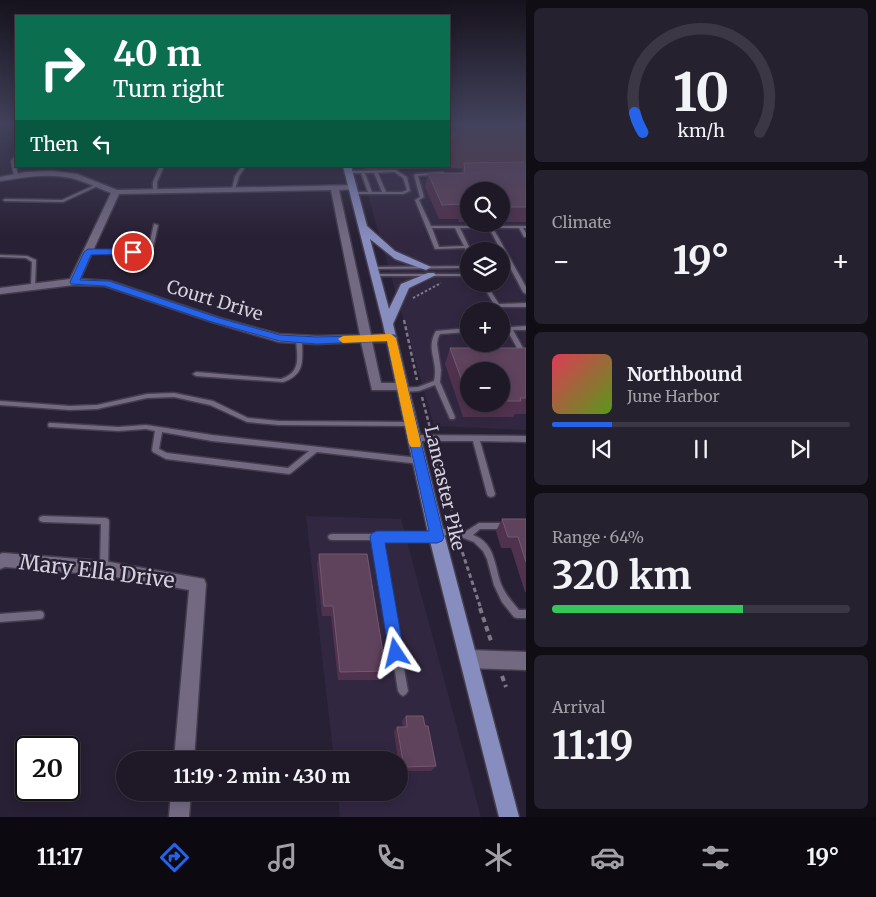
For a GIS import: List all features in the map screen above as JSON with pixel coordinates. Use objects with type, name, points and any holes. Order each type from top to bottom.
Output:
[{"type":"main road","name":"Lancaster Pike","points":[[348,169],[390,331],[436,534],[509,817]]},
{"type":"main road","points":[[363,226],[387,252],[428,271]]},
{"type":"main road","points":[[390,331],[405,286],[428,271]]},
{"type":"street","points":[[0,179],[52,173],[74,176],[116,192],[334,187],[354,190]]},
{"type":"street","points":[[334,187],[376,387],[403,389]]},
{"type":"street","points":[[74,282],[116,192]]},
{"type":"street","name":"Court Drive","points":[[0,291],[74,282],[106,283],[280,338],[365,339],[390,331]]},
{"type":"street","name":"Mary Ella Drive","points":[[0,562],[3,560],[104,568],[198,584],[185,751]]},
{"type":"street","points":[[469,659],[526,661]]},
{"type":"street","points":[[180,817],[181,801]]},
{"type":"lane","points":[[13,162],[16,176]]},
{"type":"lane","points":[[155,191],[155,182],[162,167]]},
{"type":"lane","points":[[233,189],[237,176],[243,167]]},
{"type":"lane","points":[[348,169],[363,172],[395,171],[406,177],[409,190],[407,192],[385,193],[354,190]]},
{"type":"lane","points":[[363,172],[370,193]]},
{"type":"lane","points":[[376,172],[385,193]]},
{"type":"lane","points":[[448,173],[422,173],[416,175],[422,197],[417,200],[437,248],[460,249]]},
{"type":"lane","points":[[5,200],[63,201],[98,185]]},
{"type":"lane","points":[[88,252],[121,253],[144,250],[151,247],[156,225]]},
{"type":"lane","points":[[429,227],[458,227],[465,242]]},
{"type":"lane","points":[[510,227],[526,227]]},
{"type":"lane","points":[[520,227],[526,236]]},
{"type":"lane","points":[[493,232],[526,292]]},
{"type":"lane","points":[[0,256],[27,257],[34,261],[33,286]]},
{"type":"lane","points":[[375,271],[428,271],[460,268]]},
{"type":"lane","points":[[375,271],[428,271],[460,274]]},
{"type":"lane","points":[[510,308],[526,306]]},
{"type":"lane","points":[[510,329],[526,328]]},
{"type":"lane","points":[[403,389],[419,389],[437,382],[440,375],[434,347],[434,336],[438,332],[460,331]]},
{"type":"lane","points":[[510,331],[524,352]]},
{"type":"lane","points":[[196,374],[281,381],[292,378],[298,370],[299,339]]},
{"type":"lane","points":[[437,382],[452,417]]},
{"type":"lane","points":[[0,404],[70,408],[97,407],[147,396],[174,395],[210,403],[248,420],[412,431],[432,438],[526,439]]},
{"type":"lane","points":[[51,425],[159,429],[314,450],[419,461]]},
{"type":"lane","points":[[159,429],[155,450],[166,456],[289,471],[314,450]]},
{"type":"lane","points":[[476,438],[491,494]]},
{"type":"lane","points":[[43,519],[105,521],[104,568]]},
{"type":"lane","points":[[468,534],[479,526],[516,526]]},
{"type":"lane","points":[[332,537],[377,537],[458,532],[468,534],[487,548],[506,605],[517,614],[526,614]]},
{"type":"lane","points":[[377,537],[403,691]]},
{"type":"lane","points":[[0,618],[40,615]]},
{"type":"path","points":[[405,286],[409,290],[406,301],[445,281]]},
{"type":"path","points":[[405,316],[404,321],[432,438],[434,455],[455,518],[461,548],[506,687]]},
{"type":"shaded area","points":[[450,162],[526,162],[526,168],[364,169],[363,167],[450,167]]},
{"type":"shaded area","points":[[361,171],[526,172],[526,430],[434,426]]},
{"type":"shaded area","points":[[306,516],[401,519],[481,817],[340,817],[339,801],[408,801],[408,751],[333,751]]},
{"type":"building","points":[[526,162],[526,207],[510,207],[510,182],[460,182],[460,204],[442,205],[428,173],[465,173],[464,163]]},
{"type":"building","points":[[450,348],[460,348],[460,352],[510,352],[510,348],[526,348],[526,398],[520,398],[521,401],[510,401],[510,362],[460,362],[460,375]]},
{"type":"building","points":[[502,519],[526,519],[526,562],[518,537],[508,537]]},
{"type":"building","points":[[319,554],[367,554],[386,671],[340,672],[333,606],[324,606]]},
{"type":"building","points":[[406,716],[423,716],[425,726],[428,726],[436,766],[408,767],[408,751],[401,751],[397,727],[407,727]]},
{"type":"slow traffic","points":[[343,339],[391,338],[415,444]]},
{"type":"route","points":[[133,252],[88,252],[74,282],[106,283],[216,320],[280,338],[317,340],[391,338],[437,537],[377,537],[396,653]]}]
